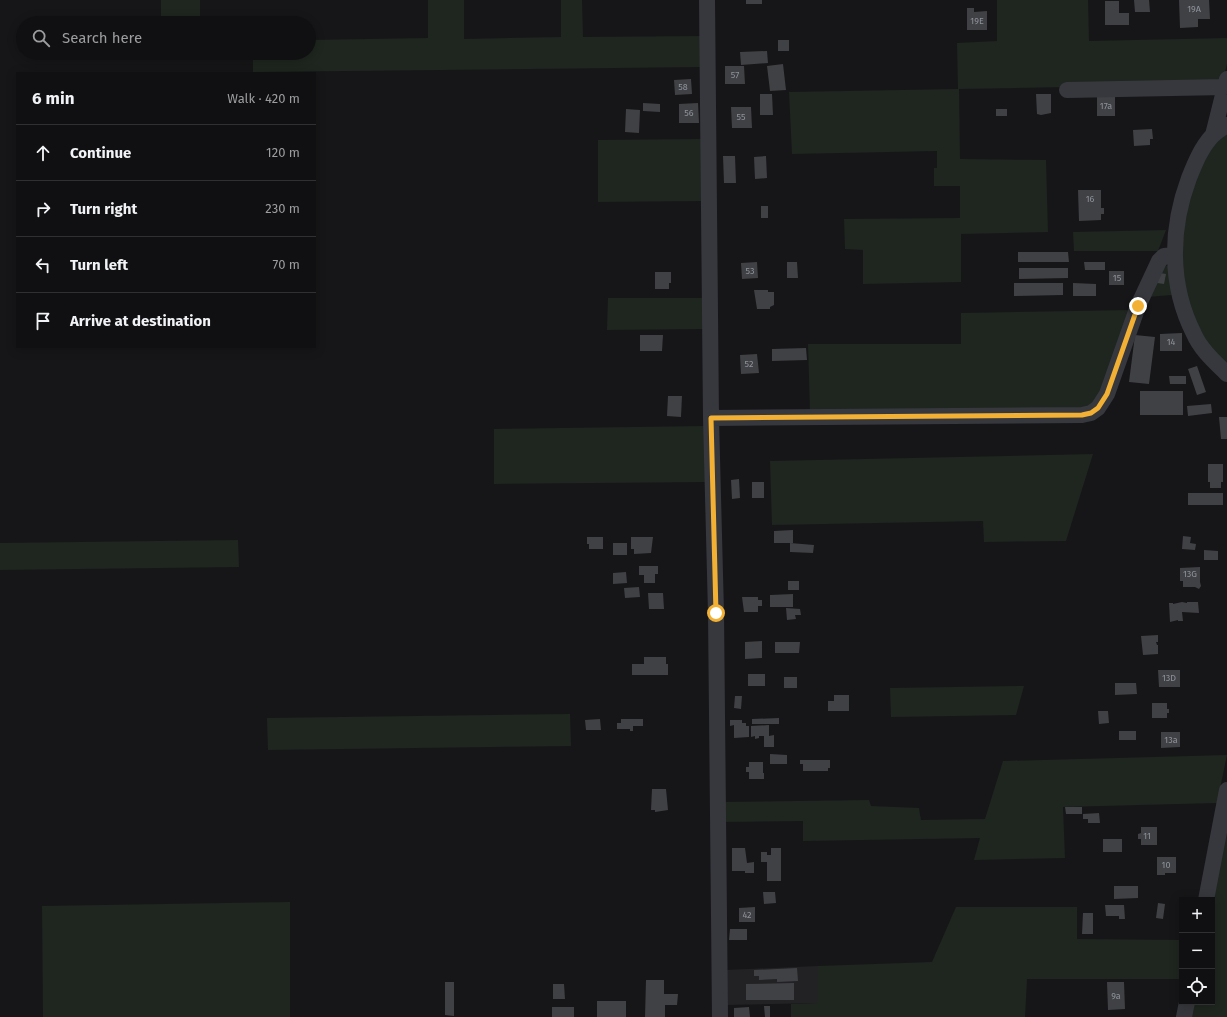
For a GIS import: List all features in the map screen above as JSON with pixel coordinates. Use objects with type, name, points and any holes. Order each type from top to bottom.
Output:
[{"type":"street","points":[[707,0],[711,418],[720,1017]]},
{"type":"street","points":[[1067,90],[1226,83],[1213,136]]},
{"type":"street","points":[[1227,125],[1213,136],[1197,158],[1183,195],[1176,224],[1174,255],[1176,281],[1182,306],[1194,336],[1212,359],[1227,374]]},
{"type":"street","points":[[711,418],[1082,415],[1091,413],[1098,408],[1107,394],[1138,306],[1159,261],[1164,256],[1174,255]]},
{"type":"street","points":[[1207,897],[1227,790]]},
{"type":"street","points":[[1184,1017],[1186,1005]]},
{"type":"shaded area","points":[[161,0],[200,0],[200,16],[161,16]]},
{"type":"shaded area","points":[[428,0],[464,0],[464,39],[561,37],[561,0],[582,0],[583,37],[701,36],[701,67],[253,72],[253,60],[316,60],[316,40],[428,38]]},
{"type":"shaded area","points":[[997,0],[1088,0],[1089,41],[1227,38],[1227,64],[1222,84],[959,89],[960,159],[1046,160],[1048,232],[961,234],[961,282],[863,284],[863,250],[845,249],[844,219],[960,218],[960,186],[934,186],[934,168],[937,168],[937,151],[792,154],[789,92],[958,89],[957,43],[997,41]]},
{"type":"shaded area","points":[[1227,133],[1227,364],[1208,344],[1190,310],[1182,269],[1180,239],[1189,192],[1199,166],[1216,142]]},
{"type":"shaded area","points":[[702,139],[702,201],[598,202],[598,140]]},
{"type":"shaded area","points":[[1166,230],[1158,251],[1074,251],[1073,232]]},
{"type":"shaded area","points":[[1165,265],[1170,267],[1172,295],[1147,297]]},
{"type":"shaded area","points":[[608,298],[702,298],[703,329],[607,330]]},
{"type":"shaded area","points":[[1131,310],[1100,398],[1083,410],[810,412],[808,344],[961,344],[961,313]]},
{"type":"shaded area","points":[[705,426],[707,482],[494,484],[494,429]]},
{"type":"shaded area","points":[[1093,454],[1066,541],[984,542],[983,521],[772,525],[770,461]]},
{"type":"shaded area","points":[[238,540],[239,567],[0,570],[0,543]]},
{"type":"shaded area","points":[[1024,686],[1016,715],[891,717],[890,688]]},
{"type":"shaded area","points":[[570,714],[571,746],[268,750],[267,718]]},
{"type":"shaded area","points":[[1227,755],[1217,803],[1063,807],[1065,858],[974,860],[980,838],[803,841],[803,821],[723,822],[723,802],[869,800],[871,806],[919,808],[921,820],[985,819],[1003,761]]},
{"type":"shaded area","points":[[1227,823],[1227,1017],[1189,1017],[1191,1005],[1215,1005],[1215,897],[1213,897]]},
{"type":"shaded area","points":[[290,902],[290,1017],[43,1017],[42,906]]},
{"type":"shaded area","points":[[956,907],[1077,907],[1077,939],[1179,940],[1179,979],[1027,979],[1025,1017],[791,1017],[791,1004],[818,1003],[818,966],[932,962]]},
{"type":"shaded area","points":[[818,966],[819,1003],[726,1005],[725,970]]},
{"type":"building","points":[[746,0],[762,0],[762,4],[746,4]]},
{"type":"building","points":[[1134,0],[1149,0],[1150,12],[1135,12]]},
{"type":"building","points":[[1179,0],[1209,0],[1210,19],[1198,19],[1198,27],[1180,28]]},
{"type":"building","points":[[1105,1],[1119,1],[1119,13],[1129,13],[1129,25],[1105,25]]},
{"type":"building","points":[[967,8],[974,8],[974,12],[987,11],[987,30],[967,30]]},
{"type":"building","points":[[778,40],[789,40],[789,51],[778,51]]},
{"type":"building","points":[[767,51],[768,63],[741,65],[740,52]]},
{"type":"building","points":[[783,64],[786,90],[770,91],[767,66]]},
{"type":"building","points":[[725,66],[744,66],[745,84],[725,84]]},
{"type":"building","points":[[691,79],[692,94],[675,95],[674,80]]},
{"type":"building","points":[[760,94],[772,94],[773,115],[760,115]]},
{"type":"building","points":[[1036,94],[1051,94],[1051,113],[1041,115],[1037,114]]},
{"type":"building","points":[[1097,96],[1115,96],[1115,116],[1097,116]]},
{"type":"building","points":[[643,103],[660,104],[660,112],[643,111]]},
{"type":"building","points":[[698,103],[699,123],[679,123],[679,104]]},
{"type":"building","points":[[731,107],[751,107],[752,128],[732,128]]},
{"type":"building","points":[[626,109],[640,110],[639,133],[625,132]]},
{"type":"building","points":[[996,109],[1007,109],[1007,116],[996,116]]},
{"type":"building","points":[[1152,129],[1153,139],[1150,139],[1150,145],[1134,146],[1133,130]]},
{"type":"building","points":[[723,156],[735,156],[736,183],[724,183]]},
{"type":"building","points":[[766,156],[767,178],[755,179],[754,157]]},
{"type":"building","points":[[1078,190],[1101,190],[1101,208],[1104,208],[1104,214],[1101,214],[1101,220],[1079,221]]},
{"type":"building","points":[[761,206],[768,206],[768,218],[761,218]]},
{"type":"building","points":[[1018,252],[1068,252],[1069,262],[1018,262]]},
{"type":"building","points":[[757,262],[758,278],[742,279],[741,263]]},
{"type":"building","points":[[787,262],[797,262],[798,278],[787,278]]},
{"type":"building","points":[[1084,262],[1105,262],[1105,270],[1085,270]]},
{"type":"building","points":[[1019,268],[1068,268],[1068,278],[1019,279]]},
{"type":"building","points":[[1109,271],[1124,271],[1124,285],[1109,285]]},
{"type":"building","points":[[655,272],[671,272],[671,283],[669,283],[669,289],[655,289]]},
{"type":"building","points":[[1160,273],[1166,274],[1164,284],[1157,283]]},
{"type":"building","points":[[1014,283],[1063,283],[1063,295],[1014,296]]},
{"type":"building","points":[[1073,283],[1096,284],[1096,296],[1073,296]]},
{"type":"building","points":[[754,290],[768,290],[768,292],[774,292],[774,305],[770,307],[770,309],[757,309]]},
{"type":"building","points":[[1182,333],[1182,351],[1160,351],[1160,334]]},
{"type":"building","points":[[640,335],[663,335],[662,351],[640,351]]},
{"type":"building","points":[[1135,335],[1155,337],[1149,384],[1129,382]]},
{"type":"building","points":[[806,348],[807,360],[772,361],[772,349]]},
{"type":"building","points":[[757,354],[759,373],[741,374],[740,355]]},
{"type":"building","points":[[1197,366],[1206,392],[1197,395],[1188,369]]},
{"type":"building","points":[[1169,376],[1186,376],[1186,384],[1170,384]]},
{"type":"building","points":[[1140,391],[1183,391],[1183,415],[1140,415]]},
{"type":"building","points":[[668,396],[682,396],[681,417],[667,416]]},
{"type":"building","points":[[1211,404],[1212,413],[1188,416],[1187,406]]},
{"type":"building","points":[[1219,417],[1227,417],[1227,439],[1221,439]]},
{"type":"building","points":[[1208,464],[1223,464],[1223,482],[1221,482],[1221,488],[1210,488],[1210,482],[1208,482]]},
{"type":"building","points":[[739,479],[740,498],[732,499],[731,480]]},
{"type":"building","points":[[752,482],[764,482],[764,498],[752,498]]},
{"type":"building","points":[[1188,493],[1223,493],[1223,505],[1188,505]]},
{"type":"building","points":[[793,530],[793,543],[774,543],[774,531]]},
{"type":"building","points":[[1183,536],[1191,537],[1190,543],[1196,544],[1195,550],[1182,549]]},
{"type":"building","points":[[587,537],[603,537],[603,549],[589,549]]},
{"type":"building","points":[[631,537],[653,537],[651,553],[634,554],[634,549],[631,549]]},
{"type":"building","points":[[613,543],[627,543],[627,555],[613,555]]},
{"type":"building","points":[[790,543],[814,545],[813,553],[790,552]]},
{"type":"building","points":[[1204,550],[1218,551],[1218,560],[1204,560]]},
{"type":"building","points":[[639,566],[658,566],[658,574],[655,574],[655,583],[644,583],[644,575],[639,575]]},
{"type":"building","points":[[1200,567],[1201,586],[1199,589],[1195,587],[1183,587],[1183,581],[1180,581],[1180,568]]},
{"type":"building","points":[[626,572],[627,583],[613,584],[613,573]]},
{"type":"building","points":[[788,581],[799,581],[799,590],[788,590]]},
{"type":"building","points":[[639,587],[640,597],[625,598],[624,588]]},
{"type":"building","points":[[648,593],[663,593],[664,609],[649,609]]},
{"type":"building","points":[[793,594],[793,607],[770,607],[770,595]]},
{"type":"building","points":[[742,597],[758,597],[758,600],[762,600],[762,606],[758,606],[758,612],[744,612]]},
{"type":"building","points":[[1182,602],[1198,602],[1199,613],[1182,612],[1183,621],[1178,620],[1170,622],[1169,603],[1173,604]]},
{"type":"building","points":[[786,608],[800,609],[801,615],[795,615],[796,619],[787,620]]},
{"type":"building","points":[[1158,635],[1158,642],[1156,642],[1158,645],[1158,654],[1143,655],[1141,636]]},
{"type":"building","points":[[762,641],[762,658],[745,659],[745,642]]},
{"type":"building","points":[[775,642],[800,642],[799,653],[775,653]]},
{"type":"building","points":[[644,657],[666,657],[666,664],[668,664],[668,675],[632,675],[632,664],[644,664]]},
{"type":"building","points":[[1158,670],[1180,670],[1180,687],[1159,687]]},
{"type":"building","points":[[748,674],[765,674],[765,686],[748,686]]},
{"type":"building","points":[[784,677],[797,677],[797,688],[784,688]]},
{"type":"building","points":[[1115,683],[1136,683],[1137,694],[1115,695]]},
{"type":"building","points":[[834,695],[849,695],[849,711],[828,711],[828,701],[834,701]]},
{"type":"building","points":[[735,696],[742,696],[741,709],[734,708]]},
{"type":"building","points":[[1152,703],[1167,703],[1169,713],[1167,713],[1167,718],[1152,718]]},
{"type":"building","points":[[1098,711],[1108,711],[1109,723],[1099,724]]},
{"type":"building","points":[[779,718],[779,724],[752,724],[752,719]]},
{"type":"building","points":[[600,719],[601,730],[586,730],[585,720]]},
{"type":"building","points":[[621,719],[643,719],[643,726],[633,726],[633,731],[630,731],[630,729],[617,729],[617,723],[621,723]]},
{"type":"building","points":[[730,720],[742,720],[742,723],[746,723],[746,726],[749,726],[749,737],[734,738],[734,725],[730,726]]},
{"type":"building","points":[[769,725],[769,736],[774,735],[774,747],[764,747],[764,736],[759,736],[759,738],[755,739],[755,736],[751,737],[751,726]]},
{"type":"building","points":[[1119,731],[1136,731],[1136,740],[1119,740]]},
{"type":"building","points":[[1161,732],[1180,732],[1180,747],[1161,748]]},
{"type":"building","points":[[770,754],[787,755],[787,764],[770,764]]},
{"type":"building","points":[[800,760],[830,760],[830,768],[828,768],[828,771],[803,771],[803,764],[800,764]]},
{"type":"building","points":[[749,762],[763,762],[764,779],[749,779],[749,772],[746,772],[746,767],[749,767]]},
{"type":"building","points":[[652,789],[666,789],[668,810],[655,812],[655,810],[651,810]]},
{"type":"building","points":[[1065,807],[1082,807],[1082,814],[1066,814]]},
{"type":"building","points":[[1099,813],[1100,823],[1088,823],[1088,819],[1083,819],[1083,814]]},
{"type":"building","points":[[1141,827],[1157,827],[1157,845],[1141,845],[1141,839],[1138,839],[1138,834],[1141,833]]},
{"type":"building","points":[[1103,839],[1122,839],[1122,852],[1103,852]]},
{"type":"building","points":[[732,848],[745,848],[747,863],[754,862],[754,873],[732,871]]},
{"type":"building","points":[[771,848],[781,848],[781,881],[767,881],[767,862],[761,862],[761,852],[767,852],[767,855],[771,855]]},
{"type":"building","points":[[1157,857],[1176,857],[1176,873],[1157,875]]},
{"type":"building","points":[[1114,886],[1138,886],[1138,898],[1114,899]]},
{"type":"building","points":[[763,892],[775,892],[776,903],[764,904]]},
{"type":"building","points":[[1158,903],[1165,904],[1163,919],[1156,918]]},
{"type":"building","points":[[1105,905],[1124,905],[1125,919],[1119,919],[1119,916],[1106,916]]},
{"type":"building","points":[[755,907],[755,922],[739,922],[739,908]]},
{"type":"building","points":[[1083,913],[1093,913],[1093,934],[1082,934]]},
{"type":"building","points":[[730,929],[747,929],[747,940],[729,940]]},
{"type":"building","points":[[797,968],[798,981],[777,982],[777,979],[759,980],[759,976],[754,976],[754,970]]},
{"type":"building","points":[[646,980],[664,980],[664,994],[678,994],[677,1005],[665,1005],[665,1017],[645,1017]]},
{"type":"building","points":[[445,982],[454,982],[454,1016],[445,1015]]},
{"type":"building","points":[[1107,982],[1124,982],[1125,1009],[1108,1010]]},
{"type":"building","points":[[794,983],[794,1000],[746,1000],[746,984]]},
{"type":"building","points":[[553,984],[564,984],[565,999],[553,999]]},
{"type":"building","points":[[597,1001],[626,1001],[626,1017],[597,1017]]},
{"type":"building","points":[[764,1006],[770,1006],[770,1017],[765,1017]]},
{"type":"building","points":[[552,1007],[574,1007],[574,1017],[552,1017]]},
{"type":"building","points":[[749,1007],[750,1017],[734,1017],[734,1008]]},
{"type":"route","points":[[716,613],[711,418],[1082,415],[1091,413],[1098,408],[1107,394],[1138,306]]}]
